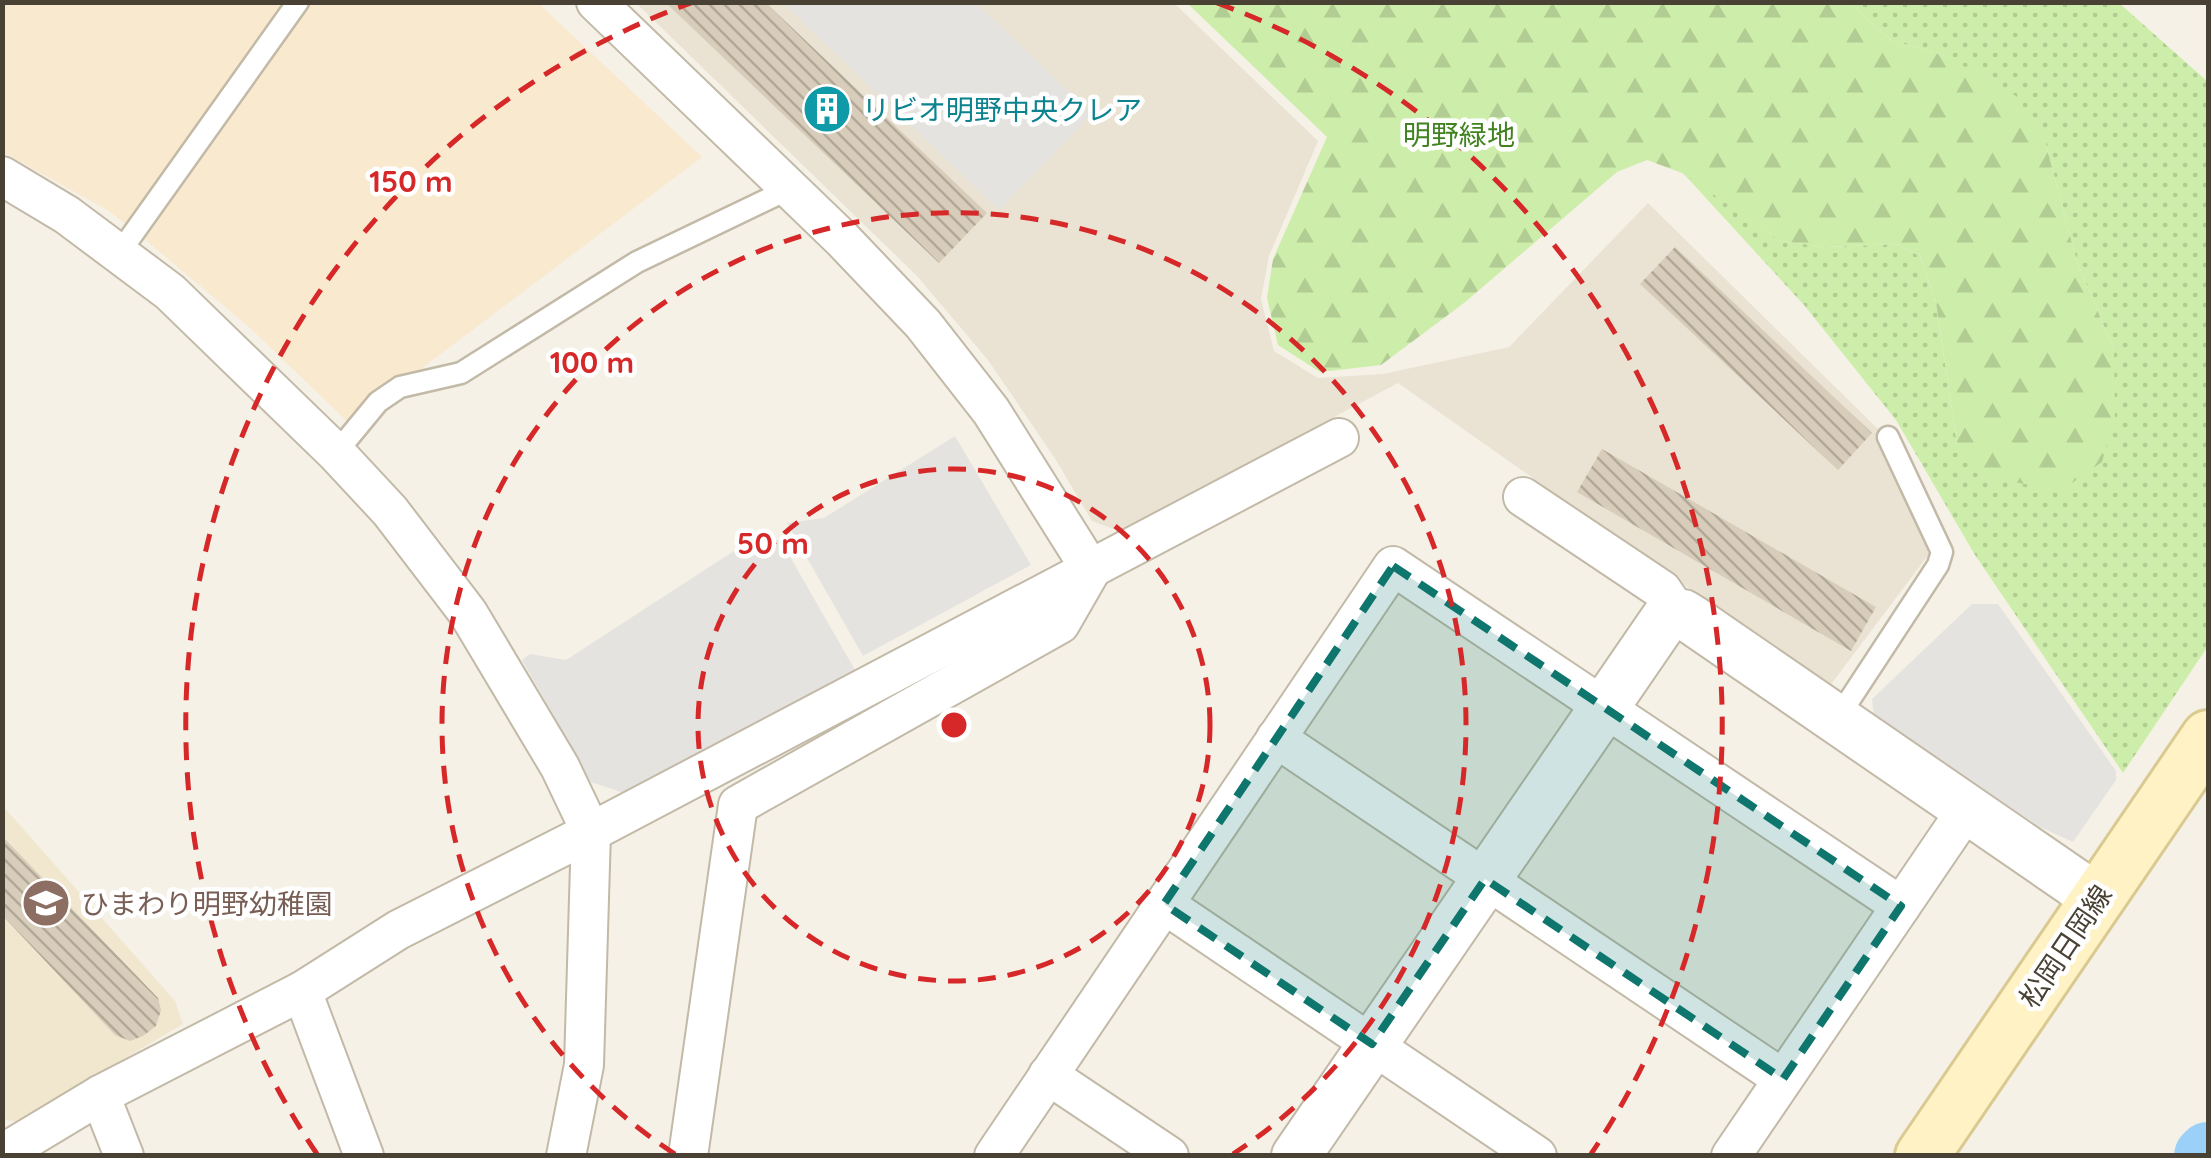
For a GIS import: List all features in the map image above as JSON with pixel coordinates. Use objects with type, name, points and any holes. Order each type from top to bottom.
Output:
[{"type":"main road","name":"松岡日岡線","points":[[1922,1156],[2208,736]]},
{"type":"street","points":[[596,2],[923,324],[991,411],[1091,570]]},
{"type":"street","points":[[2,176],[120,252],[209,328],[390,510],[468,613],[560,767],[592,832],[584,1065],[566,1156]]},
{"type":"street","points":[[2,1154],[100,1095],[302,991],[398,930],[592,832],[1339,438]]},
{"type":"street","points":[[1523,497],[1662,590],[1677,612],[2098,899]]},
{"type":"street","points":[[994,1156],[1393,566],[1901,906]]},
{"type":"street","points":[[688,1156],[738,805],[1060,624],[1091,570]]},
{"type":"street","points":[[1296,1156],[1662,620],[1677,612]]},
{"type":"street","points":[[1276,738],[1783,1080]]},
{"type":"street","points":[[1731,1156],[1968,809]]},
{"type":"street","points":[[1164,904],[1537,1156]]},
{"type":"street","points":[[302,991],[364,1156]]},
{"type":"street","points":[[1048,1075],[1168,1156]]},
{"type":"street","points":[[100,1095],[124,1156]]},
{"type":"lane","points":[[120,252],[298,2]]},
{"type":"lane","points":[[336,453],[378,402],[400,387],[461,373],[637,262],[789,189]]},
{"type":"lane","points":[[1837,719],[1938,565],[1942,552],[1888,436]]},
{"type":"highlighted area","points":[[1393,566],[1901,906],[1783,1079],[1485,879],[1372,1044],[1164,904]]},
{"type":"shaded area","points":[[537,2],[702,157],[349,423],[250,328],[135,231],[107,210],[3,152],[3,3]]},
{"type":"shaded area","points":[[636,3],[1174,3],[1318,141],[1269,256],[1261,299],[1274,351],[1318,378],[1383,374],[1509,347],[1648,203],[1880,431],[1929,554],[1829,687],[1398,383],[1119,531],[1092,521],[988,360],[917,276]]},
{"type":"shaded area","points":[[783,3],[976,3],[1092,114],[999,210]]},
{"type":"shaded area","points":[[955,436],[1031,565],[863,656],[787,523],[824,518]]},
{"type":"shaded area","points":[[757,536],[781,541],[855,670],[624,793],[591,782],[522,660],[530,654],[566,660]]},
{"type":"shaded area","points":[[1972,604],[1998,604],[2116,771],[2116,780],[2073,842],[2040,827],[1874,717],[1872,699]]},
{"type":"shaded area","name":"ひまわり明野幼稚園","points":[[2,805],[175,1001],[183,1024],[16,1122],[2,1119]]},
{"type":"green space","name":"明野緑地","points":[[1187,3],[1849,3],[1891,40],[1948,57],[2016,96],[2045,141],[2077,262],[2114,350],[2115,416],[2102,462],[2062,490],[1988,478],[1957,444],[1936,303],[1920,256],[1896,244],[1826,247],[1781,241],[1682,173],[1647,160],[1617,172],[1464,303],[1381,365],[1320,372],[1278,345],[1267,298],[1273,259],[1327,137]]},
{"type":"green space","points":[[1849,3],[2119,3],[2208,82],[2208,646],[2123,773],[1975,555],[1896,420],[1804,305],[1682,172],[1781,241],[1826,247],[1896,244],[1920,256],[1936,303],[1957,444],[2114,350],[2077,262],[2045,141],[1948,57],[1891,40]]},
{"type":"building","name":"リビオ明野中央クレア","points":[[665,2],[765,2],[987,213],[939,263]]},
{"type":"building","points":[[1675,247],[1872,433],[1838,470],[1640,284]]},
{"type":"building","points":[[1602,449],[1876,607],[1851,651],[1577,492]]},
{"type":"building","points":[[2,836],[158,998],[161,1010],[156,1026],[143,1036],[130,1041],[115,1035],[2,915]]},
{"type":"waterway","points":[[2205,1156],[2208,1153]]},
{"type":"place","name":"リビオ明野中央クレア","points":[[827,109]]},
{"type":"place","name":"ひまわり明野幼稚園","points":[[46,903]]}]
